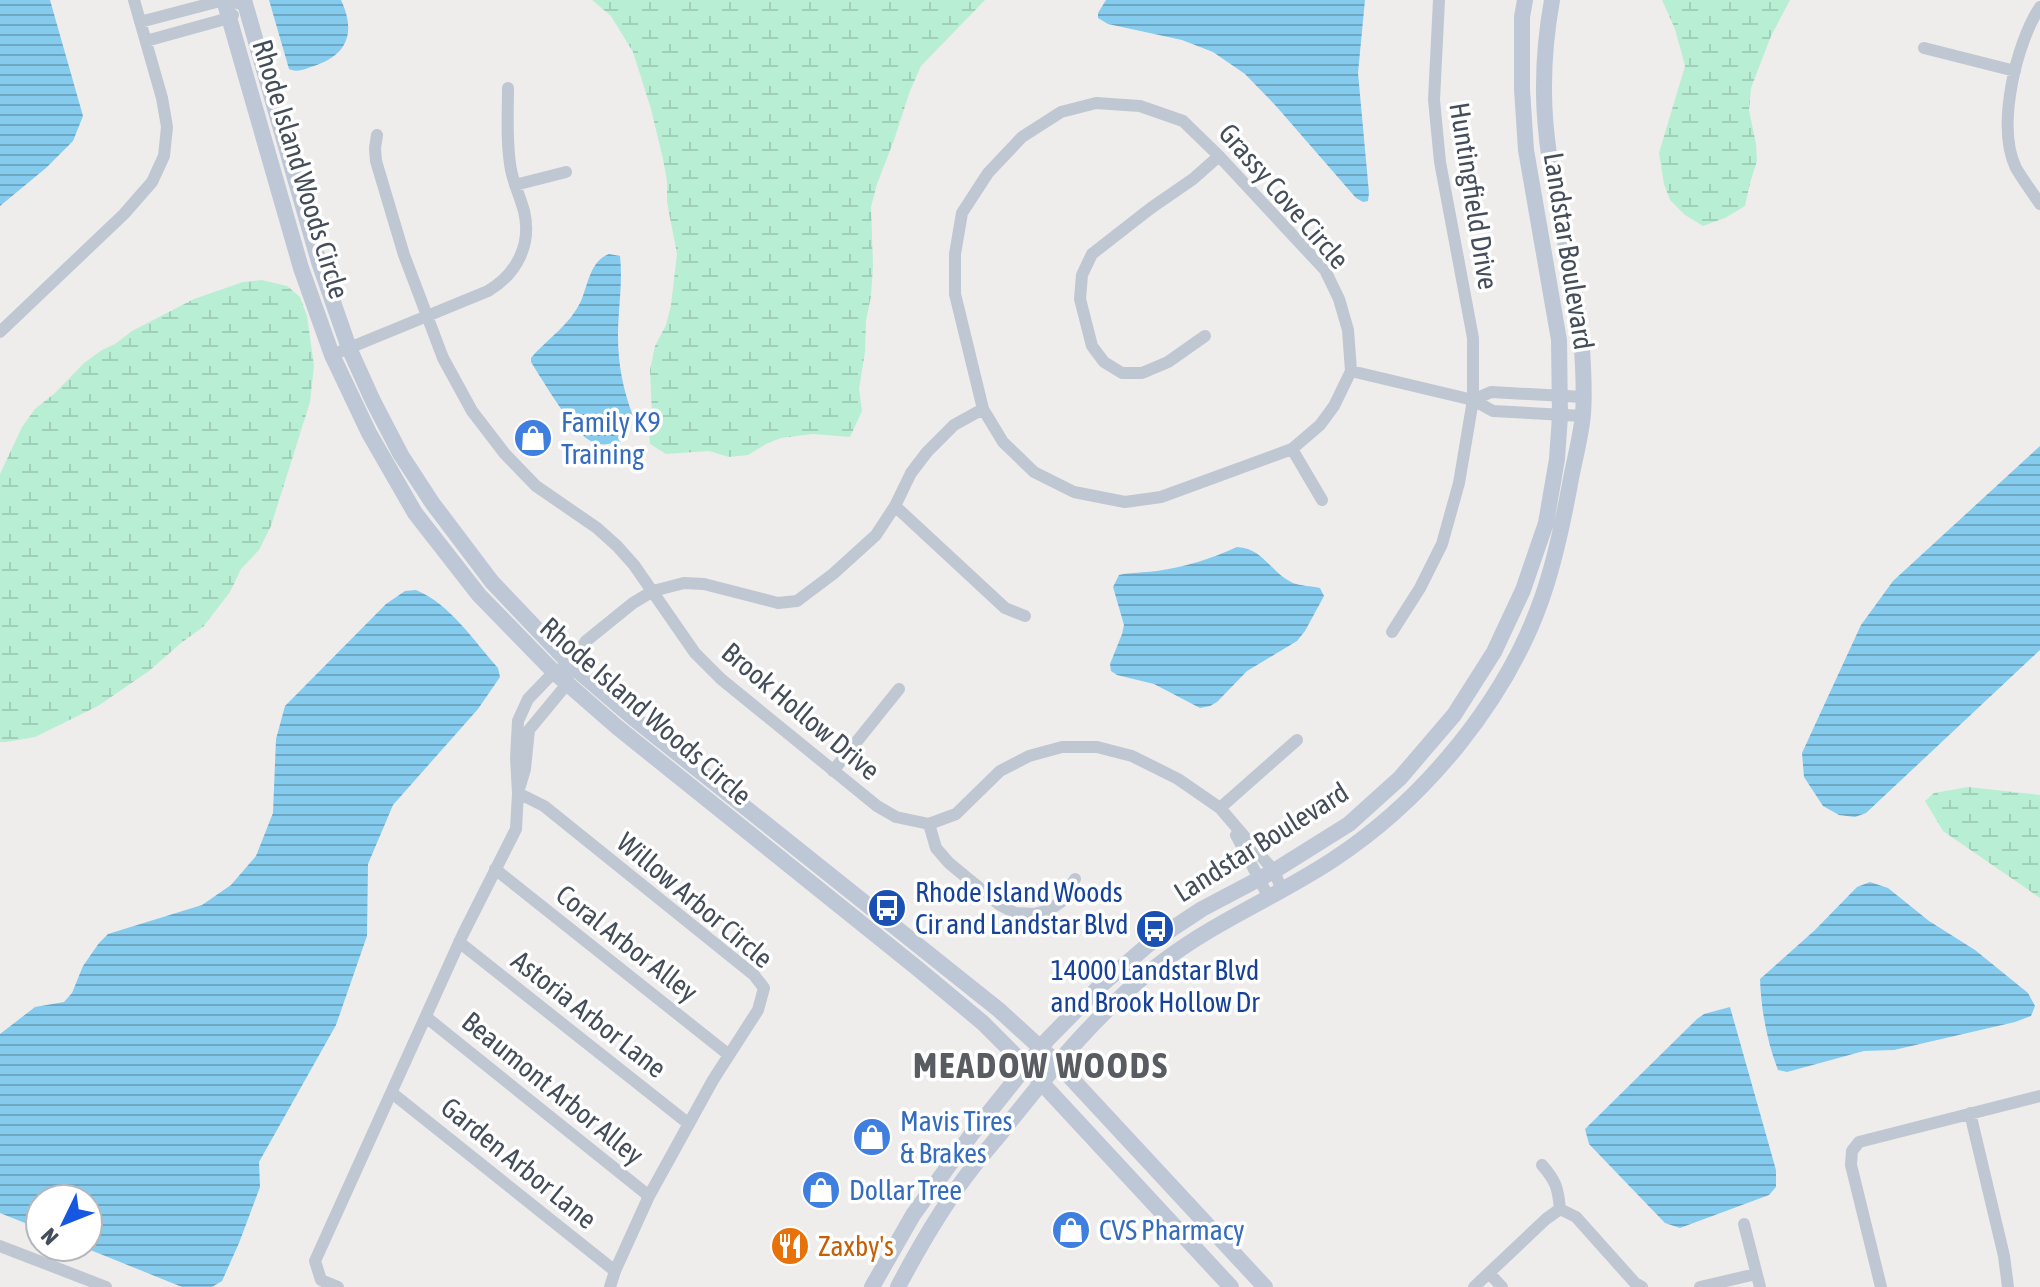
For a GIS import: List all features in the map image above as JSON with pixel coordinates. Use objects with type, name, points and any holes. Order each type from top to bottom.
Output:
[{"type":"main road","name":"Rhode Island Woods Circle","points":[[224,0],[301,268],[332,355],[369,433],[415,513],[479,595],[554,672],[640,746],[983,1023],[1231,1287]]},
{"type":"main road","name":"Landstar Boulevard","points":[[872,1287],[913,1215],[1040,1047],[1099,987],[1149,944],[1202,909],[1266,875],[1349,824],[1400,778],[1454,715],[1494,652],[1523,590],[1546,523],[1557,459],[1560,416],[1559,340],[1526,150],[1522,89],[1522,17],[1525,0]]},
{"type":"main road","name":"Landstar Boulevard","points":[[898,1287],[933,1224],[973,1167],[1057,1063],[1108,1008],[1165,960],[1221,923],[1333,860],[1373,831],[1411,798],[1470,731],[1515,662],[1542,599],[1562,531],[1583,416],[1581,339],[1549,148],[1544,87],[1552,0]]},
{"type":"main road","name":"Rhode Island Woods Circle","points":[[244,2],[319,262],[349,348],[401,455],[433,504],[492,582],[570,664],[632,717],[999,1010],[1040,1047],[1265,1287]]},
{"type":"street","points":[[0,332],[124,214],[152,182],[164,156],[167,127],[162,98],[134,0]]},
{"type":"street","points":[[140,22],[224,0],[244,2]]},
{"type":"street","name":"Huntingfield Drive","points":[[1392,632],[1420,588],[1442,544],[1459,483],[1473,400],[1473,338],[1440,162],[1434,100],[1439,0]]},
{"type":"street","points":[[146,41],[229,18],[244,2]]},
{"type":"street","points":[[2040,7],[2026,31],[2006,124],[2015,165],[2040,204]]},
{"type":"street","points":[[1924,48],[2015,71]]},
{"type":"street","points":[[332,355],[488,291],[502,282],[515,267],[526,233],[525,216],[509,158],[508,88]]},
{"type":"street","name":"Grassy Cove Circle","points":[[1096,103],[1140,106],[1183,121],[1219,156],[1325,270],[1339,299],[1348,330],[1351,371],[1334,406],[1320,425],[1292,449],[1161,497],[1125,502],[1074,492],[1034,472],[1003,442],[983,409],[955,294],[955,254],[962,213],[988,173],[1022,137],[1061,112],[1096,103]]},
{"type":"street","name":"Brook Hollow Drive","points":[[377,135],[376,161],[404,255],[443,358],[472,411],[505,454],[536,486],[597,528],[617,546],[653,591],[695,653],[721,679],[877,806],[896,817],[929,824]]},
{"type":"street","points":[[1205,336],[1168,362],[1142,373],[1122,373],[1104,362],[1092,346],[1080,299],[1082,275],[1092,254],[1219,156]]},
{"type":"street","points":[[515,185],[566,172]]},
{"type":"street","points":[[1351,371],[1473,400],[1493,411],[1583,416]]},
{"type":"street","points":[[1473,400],[1491,392],[1583,397]]},
{"type":"street","points":[[518,793],[525,769],[529,730],[567,684],[570,664],[586,641],[653,591],[684,583],[704,584],[778,603],[797,601],[876,535],[911,473],[927,452],[954,425],[983,409]]},
{"type":"street","points":[[1292,449],[1322,500]]},
{"type":"street","points":[[415,513],[433,504]]},
{"type":"street","points":[[895,506],[1005,608],[1025,616]]},
{"type":"street","points":[[338,1287],[321,1280],[315,1261],[459,942],[516,829],[518,721],[528,699],[554,672],[570,664]]},
{"type":"street","points":[[833,771],[899,689]]},
{"type":"street","points":[[1220,808],[1297,740]]},
{"type":"street","points":[[1075,879],[1061,902],[1049,910],[1034,914],[1015,913],[1000,905],[949,863],[936,848],[929,824],[956,814],[1000,771],[1029,756],[1062,747],[1097,747],[1132,756],[1178,779],[1220,808],[1275,893]]},
{"type":"street","name":"Willow Arbor Circle","points":[[518,793],[544,806],[754,975],[764,988],[758,1010],[649,1196],[610,1287]]},
{"type":"street","name":"Coral Arbor Alley","points":[[495,869],[729,1055]]},
{"type":"street","name":"Astoria Arbor Lane","points":[[459,942],[689,1124]]},
{"type":"street","name":"Beaumont Arbor Alley","points":[[426,1017],[649,1196]]},
{"type":"street","name":"Garden Arbor Lane","points":[[392,1093],[615,1271]]},
{"type":"street","points":[[1881,1287],[1851,1165],[1852,1151],[1859,1142],[2040,1096]]},
{"type":"street","points":[[1970,1113],[2004,1256],[2008,1287]]},
{"type":"street","points":[[1542,1165],[1555,1180],[1560,1209]]},
{"type":"street","points":[[1474,1287],[1560,1209]]},
{"type":"street","points":[[1560,1209],[1576,1217],[1642,1287]]},
{"type":"street","points":[[1700,1287],[1758,1280],[1744,1224]]},
{"type":"street","points":[[0,1246],[106,1287]]},
{"type":"street","points":[[1489,1273],[1502,1287]]},
{"type":"green space","points":[[592,0],[985,0],[921,66],[877,184],[871,207],[873,266],[859,389],[862,411],[850,437],[813,434],[781,438],[748,455],[729,457],[709,451],[666,454],[650,444],[650,370],[655,346],[666,325],[671,305],[677,254],[663,159],[633,52],[611,16]]},
{"type":"green space","points":[[1662,0],[1790,0],[1771,36],[1751,88],[1749,110],[1757,161],[1745,206],[1703,226],[1685,215],[1670,200],[1664,184],[1659,153],[1685,66],[1675,29]]},
{"type":"green space","points":[[262,280],[287,286],[300,297],[307,316],[314,366],[310,402],[271,526],[259,550],[241,569],[230,592],[203,627],[149,671],[98,706],[35,737],[0,742],[0,474],[22,427],[35,409],[84,363],[132,331],[194,299],[243,282]]},
{"type":"green space","points":[[1968,787],[2040,795],[2040,898],[1943,831],[1925,801],[1934,793]]},
{"type":"water","points":[[0,0],[50,0],[83,116],[73,141],[0,206]]},
{"type":"water","points":[[269,0],[341,0],[348,22],[346,41],[335,56],[326,61],[298,71],[289,69]]},
{"type":"water","points":[[1106,0],[1365,0],[1358,73],[1368,201],[1356,198],[1245,74],[1213,52],[1182,40],[1108,24],[1098,18]]},
{"type":"water","points":[[609,254],[620,256],[619,357],[633,416],[621,441],[601,444],[589,440],[574,426],[531,358],[571,318],[581,301],[590,274],[598,262]]},
{"type":"water","points":[[2040,446],[2040,650],[1866,813],[1855,817],[1839,815],[1823,806],[1804,777],[1802,753],[1861,625],[1893,581]]},
{"type":"water","points":[[1237,547],[1254,552],[1293,583],[1320,588],[1324,596],[1297,641],[1247,671],[1217,702],[1200,708],[1154,684],[1111,671],[1110,664],[1124,625],[1113,587],[1119,575],[1178,567]]},
{"type":"water","points":[[416,590],[440,604],[498,668],[500,677],[478,709],[393,805],[368,864],[367,936],[336,1025],[259,1162],[260,1187],[222,1281],[212,1287],[182,1287],[104,1255],[104,1183],[24,1183],[24,1223],[0,1213],[0,1034],[35,1007],[64,1002],[72,993],[83,966],[108,934],[202,905],[231,885],[256,856],[273,813],[276,739],[285,706],[386,604],[405,591]]},
{"type":"water","points":[[1870,882],[1888,888],[1929,921],[1975,950],[2028,993],[2035,1006],[2031,1016],[1894,1050],[1864,1051],[1787,1072],[1778,1070],[1765,1025],[1760,979],[1857,887]]},
{"type":"water","points":[[1730,1007],[1776,1170],[1776,1187],[1769,1195],[1680,1228],[1665,1223],[1589,1144],[1585,1129],[1697,1019]]},
{"type":"place","name":"Family K9 Training","points":[[533,438]]},
{"type":"place","name":"Rhode Island Woods Cir and Landstar Blvd","points":[[887,908]]},
{"type":"place","name":"14000 Landstar Blvd and Brook Hollow Dr","points":[[1155,929]]},
{"type":"place","name":"Mavis Tires & Brakes","points":[[872,1137]]},
{"type":"place","name":"Dollar Tree","points":[[821,1190]]},
{"type":"place","name":"CVS Pharmacy","points":[[1071,1230]]},
{"type":"place","name":"Zaxby's","points":[[790,1246]]},
{"type":"district","name":"MEADOW WOODS","points":[[1041,1065]]}]
